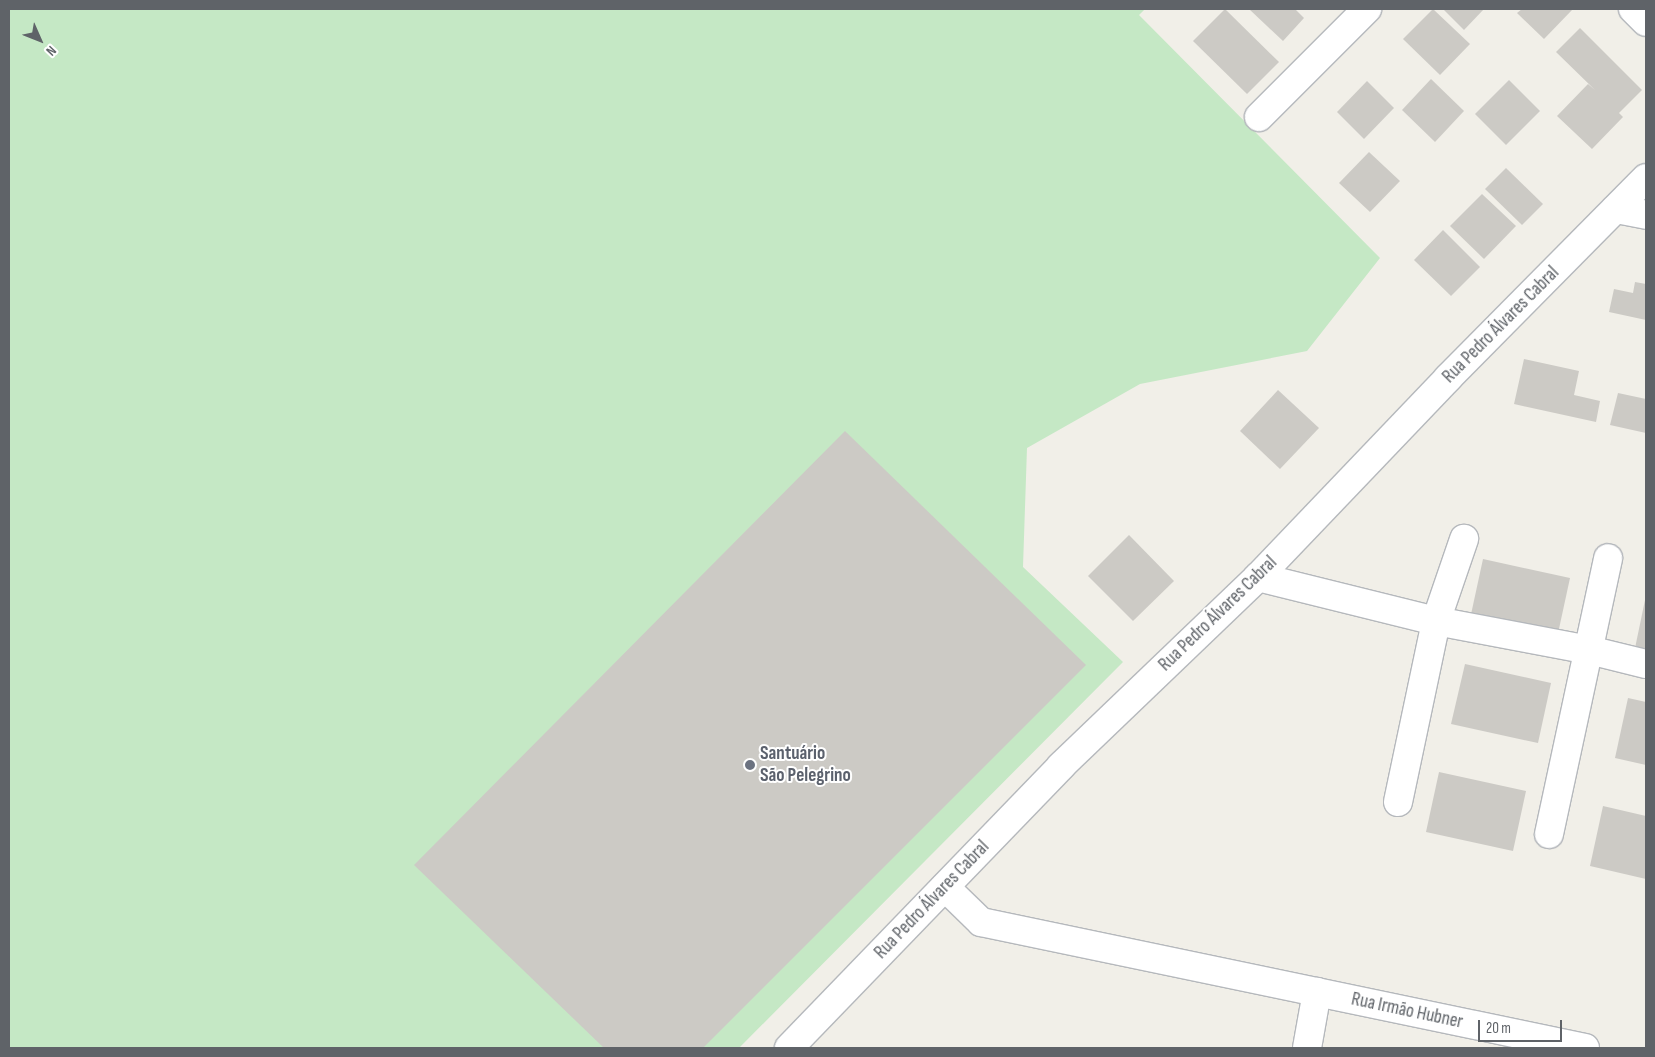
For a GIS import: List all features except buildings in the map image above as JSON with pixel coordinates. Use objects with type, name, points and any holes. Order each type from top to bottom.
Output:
[{"type":"street","points":[[1259,117],[1367,9]]},
{"type":"street","points":[[1633,9],[1646,22]]},
{"type":"street","name":"Rua Pedro Álvares Cabral","points":[[788,1048],[1062,766],[1258,577],[1646,178]]},
{"type":"street","points":[[1616,209],[1646,216]]},
{"type":"street","points":[[1398,802],[1436,621],[1464,539]]},
{"type":"street","points":[[1549,834],[1608,558]]},
{"type":"street","points":[[1258,577],[1436,621],[1589,650],[1646,664]]},
{"type":"street","name":"Rua Irmão Hubner","points":[[945,886],[981,922],[1585,1048]]},
{"type":"street","points":[[1307,1048],[1317,992]]},
{"type":"green space","points":[[9,9],[1145,9],[1139,15],[1380,258],[1307,351],[1140,384],[1027,448],[1023,567],[1123,662],[739,1048],[9,1048]]},
{"type":"place","name":"Santuário São Pelegrino","points":[[750,765]]}]
